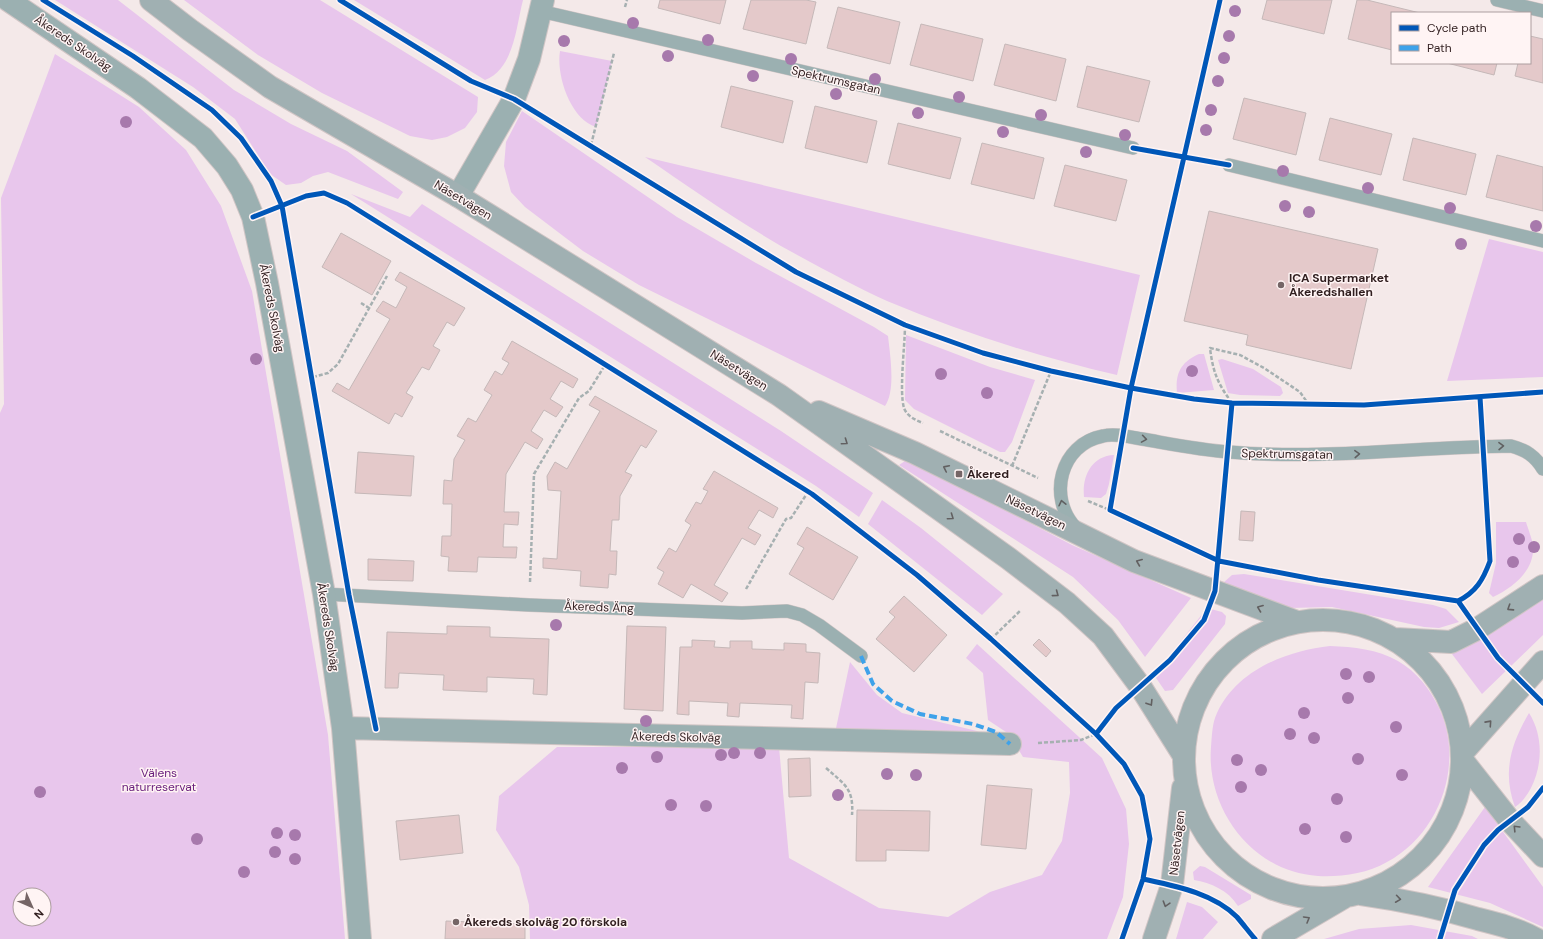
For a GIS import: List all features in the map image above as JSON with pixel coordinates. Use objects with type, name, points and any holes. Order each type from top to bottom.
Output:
[{"type":"street","name":"Åkereds Skolväg","points":[[8,0],[126,79],[203,138],[227,166],[242,190],[253,217],[268,283],[324,594],[343,728],[360,939]]},
{"type":"street","name":"Näsetvägen","points":[[151,0],[190,30],[270,87],[458,196],[779,395],[1008,558],[1067,603],[1108,641],[1140,686],[1184,763],[1192,807],[1200,824],[1214,846],[1236,868],[1252,879],[1288,894],[1326,898],[1352,895],[1379,887],[1413,866],[1440,836],[1449,819],[1461,781],[1463,757],[1461,737],[1453,708],[1439,681],[1419,658],[1395,640],[1364,626],[1348,622],[1325,620],[1296,622],[1273,630],[1245,644],[1217,670],[1206,685],[1190,719],[1184,763],[1172,885],[1154,939]]},
{"type":"street","name":"Spektrumsgatan","points":[[458,196],[514,99],[528,59],[541,5]]},
{"type":"street","name":"Näsetvägen","points":[[779,395],[915,453],[1134,561],[1296,622]]},
{"type":"street","points":[[1395,640],[1451,642],[1477,629],[1543,586]]},
{"type":"street","points":[[1543,662],[1463,757],[1510,822],[1543,856]]},
{"type":"street","name":"Åkereds Skolväg","points":[[343,728],[1010,744]]},
{"type":"street","name":"Näsetvägen","points":[[1273,939],[1352,895]]},
{"type":"street","points":[[1352,895],[1411,901],[1449,910],[1520,931],[1536,939]]},
{"type":"lane","points":[[1497,0],[1543,11]]},
{"type":"lane","name":"Spektrumsgatan","points":[[541,5],[620,30],[1132,148]]},
{"type":"lane","points":[[1229,165],[1543,241]]},
{"type":"lane","name":"Spektrumsgatan","points":[[1083,535],[1069,521],[1062,507],[1059,489],[1062,472],[1072,455],[1091,440],[1104,435],[1123,436],[1228,452],[1296,455],[1396,453],[1511,446],[1524,450],[1534,457],[1543,469]]},
{"type":"lane","name":"Åkereds Äng","points":[[324,594],[529,605],[742,613],[787,611],[802,615],[819,624],[861,656]]},
{"type":"path","points":[[591,145],[627,0]]},
{"type":"path","points":[[286,385],[328,373],[338,364],[387,276]]},
{"type":"path","points":[[360,303],[369,308]]},
{"type":"path","points":[[905,325],[902,397],[904,409],[911,418],[925,424]]},
{"type":"path","points":[[1232,403],[1220,386],[1213,369],[1210,348],[1240,355],[1264,368],[1300,392],[1309,405]]},
{"type":"path","points":[[529,605],[534,474],[579,398],[589,391],[605,365]]},
{"type":"path","points":[[1012,470],[1012,465],[1051,371]]},
{"type":"path","points":[[939,431],[1059,489],[1110,510]]},
{"type":"path","points":[[742,613],[744,591],[786,519],[791,518],[808,492]]},
{"type":"path","points":[[991,639],[1021,610]]},
{"type":"path","points":[[1010,744],[1081,740],[1096,734]]},
{"type":"path","points":[[823,740],[822,762],[824,766],[847,786],[853,802],[852,814]]},
{"type":"green space","points":[[55,0],[118,0],[234,90],[291,124],[347,151],[403,192],[398,199],[328,172],[313,176],[301,183],[286,185],[270,174],[235,119],[193,87]]},
{"type":"green space","points":[[184,0],[320,0],[478,97],[477,112],[465,128],[447,137],[432,140],[410,136],[322,93],[258,55]]},
{"type":"green space","points":[[354,0],[523,0],[516,34],[508,57],[495,75],[485,80]]},
{"type":"green space","points":[[560,51],[612,61],[596,127],[579,115],[572,106],[560,72]]},
{"type":"green space","name":"Välens naturreservat","points":[[55,54],[139,107],[186,150],[221,206],[252,291],[328,735],[345,939],[0,939],[0,413],[4,404],[1,198]]},
{"type":"green space","points":[[522,111],[677,217],[756,263],[888,336],[891,362],[891,382],[888,399],[885,406],[639,285],[583,251],[525,207],[511,192],[504,166],[506,142]]},
{"type":"green space","points":[[645,157],[1140,275],[1117,375],[1000,343],[943,323],[876,296],[801,257],[761,234]]},
{"type":"green space","points":[[351,194],[410,217],[422,204],[781,431],[873,493],[859,517],[816,486]]},
{"type":"green space","points":[[1489,239],[1543,252],[1543,377],[1447,381]]},
{"type":"green space","points":[[906,335],[990,367],[1035,380],[1012,442],[1005,452],[1000,452],[914,409],[905,400]]},
{"type":"green space","points":[[1199,354],[1204,354],[1214,390],[1177,393],[1177,380],[1180,369],[1193,357]]},
{"type":"green space","points":[[1222,359],[1253,369],[1281,387],[1283,393],[1280,396],[1240,395],[1228,393],[1218,360]]},
{"type":"green space","points":[[1114,455],[1106,494],[1101,498],[1084,497],[1087,475],[1094,463],[1106,456]]},
{"type":"green space","points":[[908,459],[1072,545],[1191,598],[1145,657],[1118,620],[1073,577],[899,465]]},
{"type":"green space","points":[[882,500],[921,528],[1003,594],[982,615],[868,524]]},
{"type":"green space","points":[[1496,522],[1526,522],[1533,546],[1533,555],[1521,577],[1508,589],[1493,597],[1489,593],[1496,563]]},
{"type":"green space","points":[[1244,574],[1433,605],[1446,609],[1459,622],[1439,628],[1424,627],[1332,607],[1289,608],[1223,583],[1232,575]]},
{"type":"green space","points":[[1543,592],[1543,635],[1482,694],[1452,654]]},
{"type":"green space","points":[[1207,608],[1222,612],[1226,616],[1225,624],[1173,690],[1165,691],[1154,675]]},
{"type":"green space","points":[[977,644],[1102,758],[1126,809],[1129,844],[1123,897],[1107,939],[530,939],[529,905],[519,867],[496,830],[499,796],[557,747],[779,747],[789,858],[879,908],[948,917],[990,892],[1042,875],[1062,841],[1070,793],[1069,762],[1023,757],[1009,734],[988,720],[983,673],[966,658]]},
{"type":"green space","points":[[1330,646],[1374,651],[1405,665],[1417,676],[1427,688],[1439,708],[1446,729],[1449,751],[1448,774],[1443,795],[1434,815],[1421,834],[1406,850],[1379,866],[1362,872],[1336,876],[1318,876],[1294,872],[1273,863],[1254,850],[1238,833],[1225,814],[1216,793],[1211,770],[1211,747],[1212,730],[1215,717],[1226,698],[1237,685],[1264,665],[1280,658]]},
{"type":"green space","points":[[850,662],[877,695],[902,713],[977,731],[988,738],[835,733]]},
{"type":"green space","points":[[1529,713],[1534,722],[1539,740],[1540,750],[1538,769],[1531,788],[1522,801],[1515,807],[1509,782],[1510,758],[1517,736]]},
{"type":"green space","points":[[1485,807],[1543,887],[1543,927],[1490,903],[1428,887]]},
{"type":"green space","points":[[1200,866],[1205,867],[1251,895],[1251,899],[1238,906],[1234,900],[1219,888],[1194,880],[1193,872]]},
{"type":"green space","points":[[1187,902],[1202,907],[1218,922],[1203,939],[1176,939]]},
{"type":"green space","points":[[1411,925],[1472,936],[1478,939],[1324,939],[1359,929]]},
{"type":"building","points":[[660,0],[726,0],[720,24],[658,8]]},
{"type":"building","points":[[751,0],[806,0],[816,2],[806,44],[743,29]]},
{"type":"building","points":[[1267,0],[1332,0],[1324,34],[1262,19]]},
{"type":"building","points":[[1357,0],[1367,0],[1416,12],[1391,12],[1391,50],[1348,39]]},
{"type":"building","points":[[838,7],[900,22],[890,64],[827,48]]},
{"type":"building","points":[[921,24],[983,39],[973,81],[910,65]]},
{"type":"building","points":[[1531,36],[1543,39],[1543,83],[1515,76],[1518,64],[1531,64]]},
{"type":"building","points":[[1005,44],[1066,59],[1056,101],[994,85]]},
{"type":"building","points":[[1451,64],[1497,64],[1494,75]]},
{"type":"building","points":[[1087,66],[1150,81],[1139,122],[1077,107]]},
{"type":"building","points":[[731,86],[793,101],[783,143],[721,127]]},
{"type":"building","points":[[1244,98],[1306,113],[1296,155],[1233,139]]},
{"type":"building","points":[[815,106],[877,121],[867,163],[805,148]]},
{"type":"building","points":[[1330,118],[1392,134],[1381,175],[1319,160]]},
{"type":"building","points":[[898,123],[961,138],[950,179],[888,164]]},
{"type":"building","points":[[1413,138],[1476,154],[1466,195],[1403,180]]},
{"type":"building","points":[[982,143],[1044,158],[1034,199],[971,184]]},
{"type":"building","points":[[1497,155],[1543,167],[1543,211],[1486,197]]},
{"type":"building","points":[[1065,165],[1127,180],[1116,221],[1054,206]]},
{"type":"building","name":"ICA Supermarket Åkeredshallen","points":[[1209,211],[1378,249],[1351,369],[1246,345],[1248,335],[1184,321]]},
{"type":"building","points":[[341,233],[391,261],[372,295],[322,267]]},
{"type":"building","points":[[400,272],[465,308],[454,326],[447,322],[433,346],[440,350],[429,370],[422,367],[406,393],[413,397],[402,417],[395,413],[389,424],[332,391],[337,383],[349,390],[390,319],[376,311],[383,301],[396,308],[407,287],[395,280]]},
{"type":"building","points":[[512,341],[578,379],[573,388],[561,381],[550,399],[563,407],[556,417],[544,410],[531,431],[543,439],[537,449],[525,442],[506,474],[504,512],[519,512],[518,525],[504,524],[503,547],[517,547],[516,558],[478,557],[477,572],[448,571],[449,557],[441,556],[442,536],[451,536],[452,504],[443,504],[444,480],[452,481],[454,459],[465,440],[457,436],[468,418],[476,422],[492,395],[484,390],[495,371],[502,375],[509,363],[502,359]]},
{"type":"building","points":[[595,396],[657,431],[646,448],[641,445],[625,472],[632,475],[620,496],[619,520],[612,520],[610,551],[617,551],[616,575],[609,574],[608,588],[580,586],[581,571],[543,568],[543,558],[557,559],[561,491],[548,490],[547,476],[555,462],[567,469],[600,411],[589,405]]},
{"type":"building","points":[[358,452],[414,456],[411,496],[355,493]]},
{"type":"building","points":[[714,471],[778,508],[773,518],[759,510],[748,528],[761,535],[755,545],[742,538],[714,585],[728,593],[722,602],[691,584],[683,598],[658,584],[664,572],[657,568],[669,548],[676,552],[691,525],[685,521],[696,502],[701,504],[708,491],[703,489]]},
{"type":"building","points":[[1241,511],[1255,512],[1253,541],[1239,540]]},
{"type":"building","points":[[807,527],[858,557],[833,600],[789,574],[804,548],[797,544]]},
{"type":"building","points":[[368,559],[414,561],[413,581],[368,580]]},
{"type":"building","points":[[904,596],[947,635],[914,672],[876,639],[895,617],[889,612]]},
{"type":"building","points":[[447,626],[490,627],[490,637],[549,639],[547,695],[533,694],[534,679],[487,677],[487,692],[443,690],[444,675],[399,673],[398,688],[385,688],[387,632],[447,634]]},
{"type":"building","points":[[627,626],[666,627],[663,711],[624,709]]},
{"type":"building","points":[[1039,639],[1051,651],[1046,657],[1033,645]]},
{"type":"building","points":[[692,640],[715,641],[714,647],[730,648],[730,641],[752,641],[752,649],[784,650],[784,643],[806,644],[806,652],[820,653],[818,683],[805,682],[803,719],[791,718],[792,705],[740,703],[739,717],[727,716],[728,703],[689,701],[689,715],[677,714],[680,647],[692,647]]},
{"type":"building","points":[[810,758],[811,796],[789,797],[788,759]]},
{"type":"building","points":[[987,785],[1032,789],[1026,849],[981,845]]},
{"type":"building","points":[[857,810],[930,811],[929,851],[886,850],[886,861],[856,861]]},
{"type":"building","points":[[459,815],[463,853],[400,860],[396,821]]},
{"type":"building","points":[[446,921],[525,924],[525,939],[445,939]]},
{"type":"marked path","points":[[861,656],[873,684],[892,701],[920,714],[973,724],[996,732],[1010,744]]},
{"type":"cycle path","points":[[43,0],[133,56],[212,110],[241,138],[271,181],[282,206],[349,595],[376,729]]},
{"type":"cycle path","points":[[340,0],[471,81],[514,99],[796,272],[905,325],[983,353],[1051,371],[1131,388],[1194,399],[1232,403],[1364,405],[1543,392]]},
{"type":"cycle path","points":[[1220,0],[1131,388],[1110,510],[1219,561],[1318,580],[1458,601],[1498,658],[1543,703]]},
{"type":"cycle path","points":[[1133,148],[1229,165]]},
{"type":"cycle path","points":[[253,217],[306,196],[324,193],[347,203],[812,494],[917,575],[991,639],[1096,734],[1124,764],[1142,796],[1150,839],[1143,879],[1122,939]]},
{"type":"cycle path","points":[[1458,601],[1470,594],[1478,585],[1485,574],[1490,561],[1480,397]]},
{"type":"cycle path","points":[[1096,734],[1116,708],[1170,660],[1204,620],[1215,591],[1232,403]]},
{"type":"cycle path","points":[[1440,939],[1455,890],[1484,845],[1498,830],[1528,807],[1543,788]]},
{"type":"cycle path","points":[[1143,879],[1193,892],[1217,902],[1237,917],[1255,939]]},
{"type":"place","name":"ICA Supermarket Åkeredshallen","points":[[1281,285]]},
{"type":"place","name":"Åkered","points":[[959,474]]},
{"type":"place","name":"Åkereds skolväg 20 förskola","points":[[456,922]]}]
